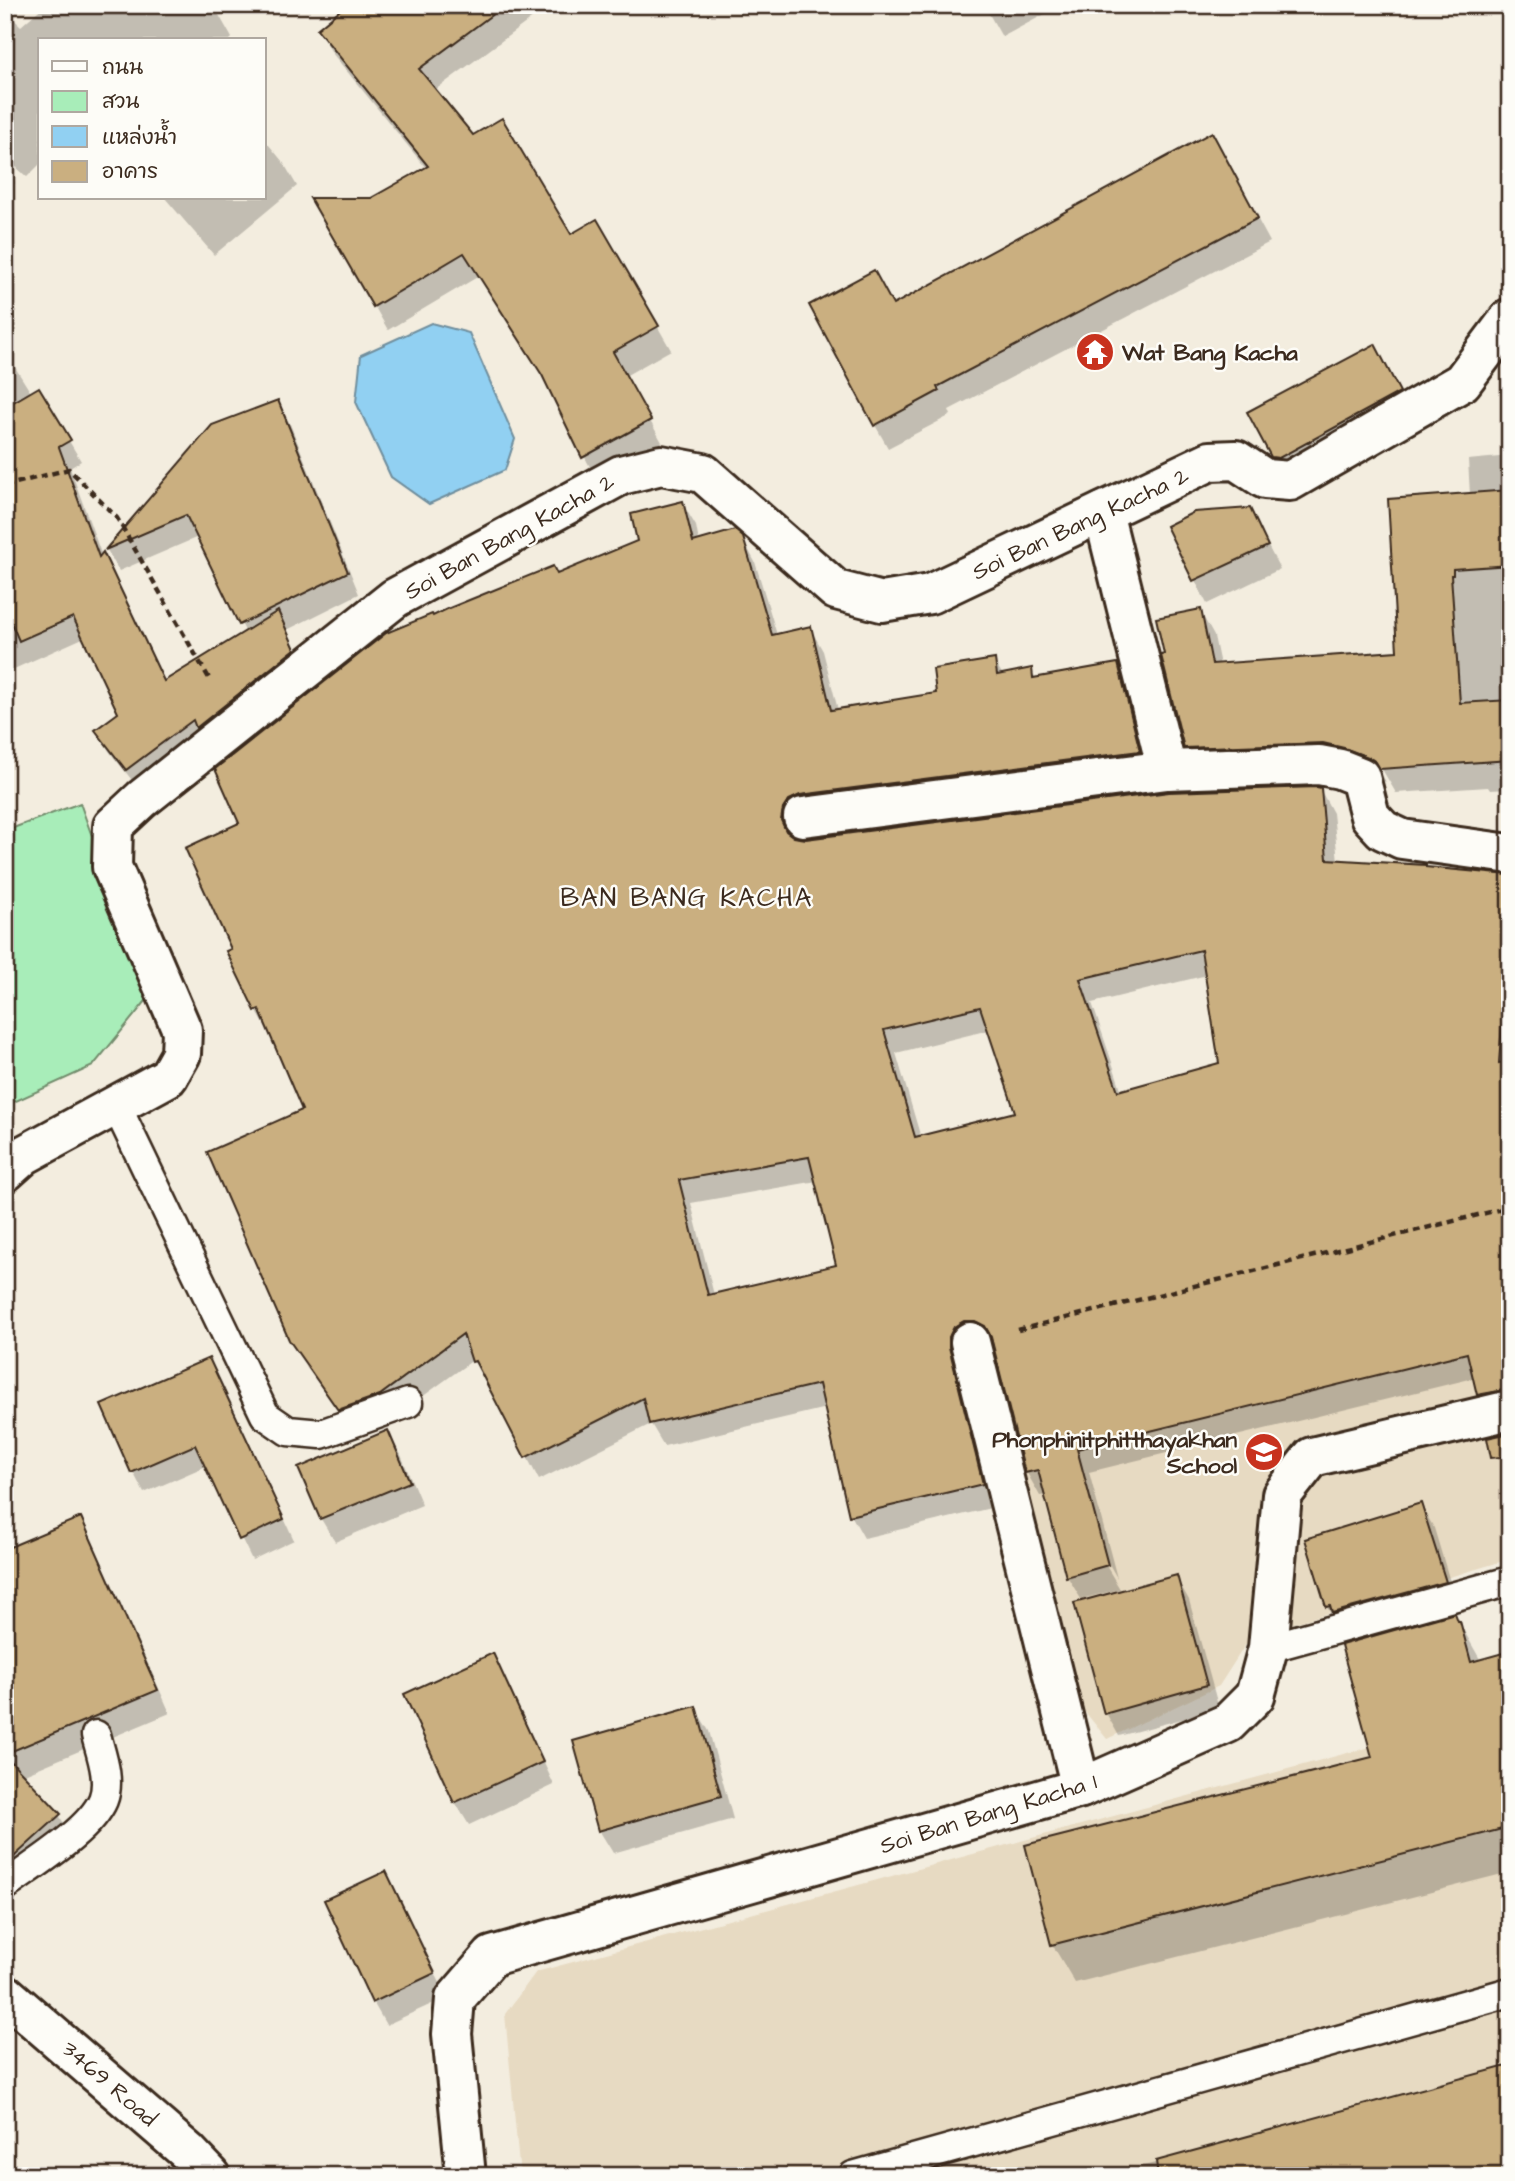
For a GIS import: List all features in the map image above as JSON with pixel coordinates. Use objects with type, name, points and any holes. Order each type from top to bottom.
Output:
[{"type":"street","name":"Soi Ban Bang Kacha 2","points":[[5,1172],[24,1155],[168,1077],[181,1054],[182,1030],[112,867],[113,826],[142,799],[395,598],[621,475],[661,465],[703,473],[836,590],[883,602],[930,594],[1209,461],[1236,460],[1265,480],[1290,481],[1462,382],[1510,318]]},
{"type":"street","points":[[1103,512],[1167,770]]},
{"type":"street","points":[[803,817],[1167,770],[1319,765],[1360,777],[1370,816],[1383,830],[1402,839],[1510,854]]},
{"type":"street","points":[[970,1342],[1082,1788]]},
{"type":"street","name":"Soi Ban Bang Kacha 1","points":[[466,2176],[452,2034],[455,1999],[492,1956],[1082,1788],[1228,1723],[1255,1696],[1268,1648],[1282,1495],[1312,1457],[1510,1410]]},
{"type":"street","name":"3469 Road","points":[[5,1994],[188,2152],[211,2176]]},
{"type":"lane","points":[[116,1105],[265,1415],[288,1431],[321,1434],[408,1404]]},
{"type":"lane","points":[[1268,1648],[1510,1581]]},
{"type":"lane","points":[[5,1886],[87,1824],[104,1798],[105,1772],[96,1735]]},
{"type":"lane","points":[[853,2176],[1510,1992]]},
{"type":"path","points":[[5,486],[69,469],[79,478],[117,518],[236,724]]},
{"type":"path","points":[[970,1342],[1510,1207]]},
{"type":"shaded area","name":"Phonphinitphitthayakhan School","points":[[1510,1214],[1510,1559],[1251,1636],[1219,1686],[1107,1739],[1081,1707],[992,1345]]},
{"type":"shaded area","points":[[1510,1712],[1510,2176],[520,2176],[505,2014],[536,1972],[1351,1752]]},
{"type":"green space","points":[[80,803],[150,996],[93,1066],[5,1106],[5,831]]},
{"type":"water","points":[[431,323],[469,333],[515,439],[505,470],[429,504],[391,477],[356,402],[361,355]]},
{"type":"building","points":[[346,5],[505,5],[419,69],[473,135],[502,118],[571,234],[597,219],[659,326],[613,352],[651,420],[582,458],[542,375],[464,253],[373,307],[310,198],[371,198],[428,166],[317,29]]},
{"type":"building","points":[[1212,132],[1258,218],[937,387],[939,391],[874,426],[809,305],[874,270],[893,305]]},
{"type":"building","points":[[1375,344],[1400,392],[1279,458],[1271,457],[1247,412]]},
{"type":"building","points":[[39,387],[71,440],[59,447],[99,557],[103,552],[164,681],[278,611],[295,649],[196,728],[193,720],[126,770],[95,730],[118,713],[73,617],[19,641],[5,608],[5,407]]},
{"type":"building","points":[[278,400],[348,572],[239,625],[186,515],[105,550],[212,425]]},
{"type":"building","points":[[1510,490],[1510,565],[1453,569],[1451,575],[1460,703],[1510,700],[1510,760],[1380,769],[1376,762],[1368,757],[1323,743],[1184,748],[1161,655],[1164,654],[1156,618],[1201,609],[1212,664],[1397,651],[1388,499]]},
{"type":"building","points":[[683,501],[693,542],[735,530],[743,537],[772,635],[811,626],[831,710],[936,693],[933,669],[995,659],[997,675],[1032,668],[1033,678],[1118,663],[1140,751],[800,795],[789,800],[783,809],[781,820],[786,831],[794,837],[806,839],[1169,792],[1317,787],[1321,788],[1327,859],[1426,865],[1510,875],[1510,922],[1499,1063],[1510,1061],[1510,1389],[1477,1395],[1467,1353],[1077,1449],[1108,1565],[1066,1577],[1038,1470],[1025,1473],[991,1337],[985,1326],[975,1321],[964,1321],[954,1327],[949,1337],[949,1347],[983,1484],[849,1516],[819,1384],[649,1424],[643,1398],[525,1458],[475,1361],[472,1362],[463,1334],[380,1395],[338,1410],[289,1340],[207,1152],[302,1110],[259,1009],[255,1011],[226,951],[231,949],[185,848],[239,823],[215,769],[386,633],[553,566],[557,574],[637,541],[631,514]],"holes":[[[1201,950],[1219,1063],[1118,1091],[1080,979]],[[980,1007],[1015,1112],[915,1137],[884,1030]],[[809,1157],[836,1265],[708,1295],[679,1180]]]},
{"type":"building","points":[[1250,508],[1268,546],[1193,581],[1166,526],[1194,512]]},
{"type":"building","points":[[209,1358],[284,1519],[239,1540],[195,1445],[131,1473],[101,1405]]},
{"type":"building","points":[[388,1430],[410,1482],[320,1519],[298,1468]]},
{"type":"building","points":[[1510,1433],[1510,1456],[1491,1458],[1487,1438]]},
{"type":"building","points":[[1421,1503],[1446,1582],[1332,1613],[1330,1606],[1326,1607],[1305,1539]]},
{"type":"building","points":[[81,1517],[158,1690],[5,1754],[5,1549]]},
{"type":"building","points":[[1177,1575],[1207,1685],[1104,1714],[1074,1603]]},
{"type":"building","points":[[1455,1613],[1460,1621],[1471,1662],[1510,1651],[1510,1827],[1051,1945],[1025,1845],[1372,1757],[1341,1645]]},
{"type":"building","points":[[493,1653],[543,1762],[454,1803],[404,1694]]},
{"type":"building","points":[[696,1706],[721,1796],[598,1831],[573,1741]]},
{"type":"building","points":[[5,1755],[61,1814],[5,1865]]},
{"type":"building","points":[[386,1871],[435,1973],[372,2003],[324,1900]]},
{"type":"building","points":[[1510,2065],[1510,2176],[1158,2176],[1156,2161]]},
{"type":"place","name":"Wat Bang Kacha","points":[[1095,352]]},
{"type":"place","name":"Phonphinitphitthayakhan School","points":[[1264,1452]]},
{"type":"district","name":"BAN BANG KACHA","points":[[687,897]]}]
